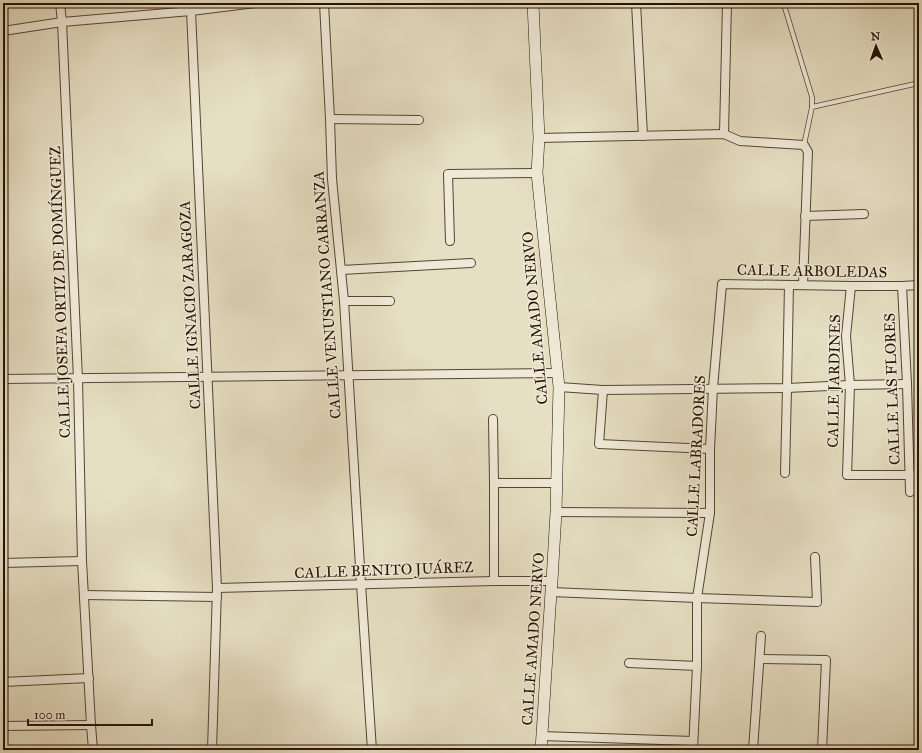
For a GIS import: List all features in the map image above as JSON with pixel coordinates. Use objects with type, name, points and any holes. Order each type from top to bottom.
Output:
[{"type":"street","name":"CALLE JOSEFA ORTIZ DE DOMÍNGUEZ","points":[[60,3],[78,378],[82,561],[93,750]]},
{"type":"street","points":[[3,31],[62,22],[191,11],[256,3]]},
{"type":"street","name":"CALLE VENUSTIANO CARRANZA","points":[[324,3],[332,179],[344,301],[372,750]]},
{"type":"street","name":"CALLE AMADO NERVO","points":[[533,3],[540,138],[537,172],[559,387],[556,512],[541,750]]},
{"type":"street","points":[[636,3],[643,136]]},
{"type":"street","points":[[724,134],[727,3]]},
{"type":"street","name":"CALLE IGNACIO ZARAGOZA","points":[[191,11],[217,593],[212,750]]},
{"type":"street","points":[[330,119],[419,120]]},
{"type":"street","points":[[540,138],[724,134],[740,141],[804,145],[808,152],[803,285]]},
{"type":"street","points":[[450,241],[448,174],[537,172]]},
{"type":"street","points":[[805,216],[864,214]]},
{"type":"street","points":[[341,270],[471,263]]},
{"type":"street","name":"CALLE ARBOLEDAS","points":[[722,284],[851,286],[902,286],[919,284]]},
{"type":"street","name":"CALLE LABRADORES","points":[[693,746],[697,666],[697,598],[710,513],[710,449],[722,284]]},
{"type":"street","points":[[785,473],[789,285]]},
{"type":"street","name":"CALLE JARDINES","points":[[851,286],[846,336],[850,385],[847,475],[909,474]]},
{"type":"street","name":"CALLE LAS FLORES","points":[[902,286],[910,492]]},
{"type":"street","points":[[344,301],[390,300]]},
{"type":"street","points":[[3,379],[557,373]]},
{"type":"street","points":[[559,387],[603,390],[787,388],[906,384]]},
{"type":"street","points":[[603,390],[599,444],[710,449]]},
{"type":"street","points":[[493,419],[494,581]]},
{"type":"street","points":[[909,474],[919,475]]},
{"type":"street","points":[[494,483],[556,484]]},
{"type":"street","points":[[556,512],[710,513]]},
{"type":"street","name":"CALLE BENITO JUÁREZ","points":[[84,595],[217,593],[361,584],[494,581],[697,598],[817,602],[815,556]]},
{"type":"street","points":[[3,563],[82,561]]},
{"type":"street","points":[[753,750],[761,636]]},
{"type":"street","points":[[760,659],[826,660],[822,750]]},
{"type":"street","points":[[629,663],[697,666]]},
{"type":"street","points":[[3,682],[88,678]]},
{"type":"street","points":[[3,726],[91,725]]},
{"type":"street","points":[[541,736],[693,746]]},
{"type":"lane","points":[[785,8],[812,97],[812,107],[804,145]]},
{"type":"lane","points":[[812,107],[919,83]]}]
